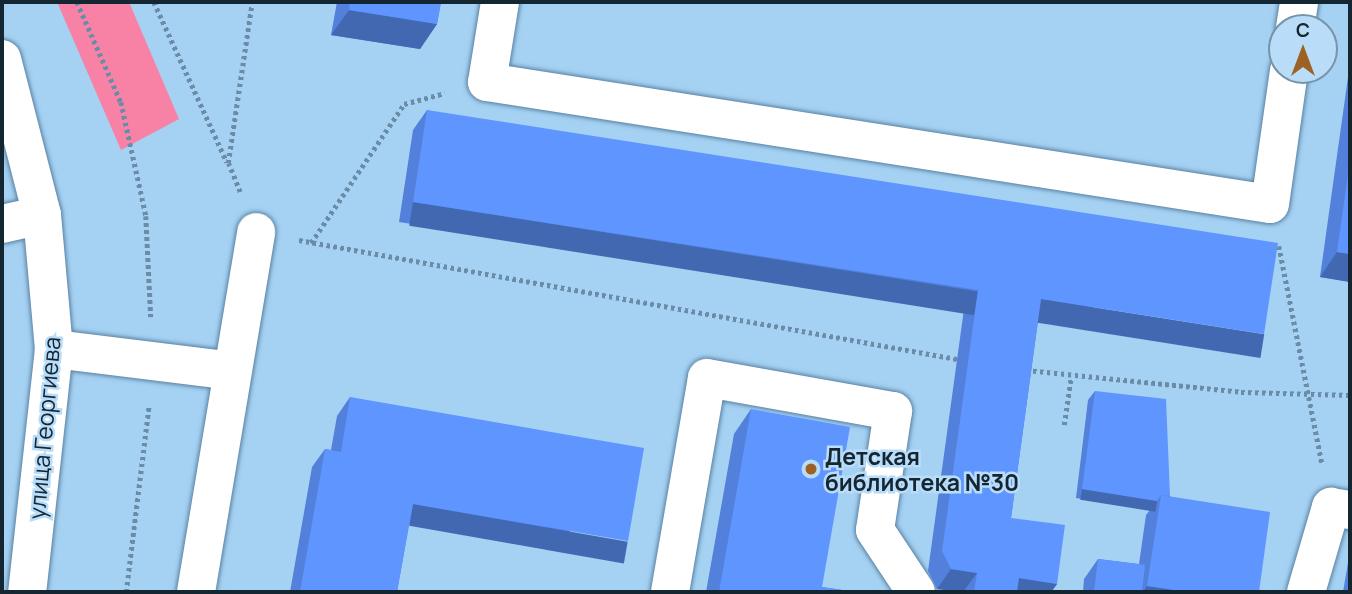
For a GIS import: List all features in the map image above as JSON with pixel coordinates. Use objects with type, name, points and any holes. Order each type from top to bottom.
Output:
[{"type":"street","points":[[500,2],[487,82],[1270,204],[1287,84]]},
{"type":"street","name":"улица Георгиева","points":[[2,59],[42,215],[54,349],[27,592]]},
{"type":"street","points":[[2,224],[42,215]]},
{"type":"street","points":[[196,592],[256,232]]},
{"type":"street","points":[[54,349],[232,371]]},
{"type":"street","points":[[670,592],[707,378],[893,411],[876,530],[916,592]]},
{"type":"street","points":[[1306,592],[1340,509]]},
{"type":"path","points":[[77,2],[121,102],[146,216],[153,362],[126,592]]},
{"type":"path","points":[[154,2],[228,163],[256,232],[851,344],[975,362]]},
{"type":"path","points":[[228,163],[252,2]]},
{"type":"path","points":[[311,243],[404,104],[487,82]]},
{"type":"path","points":[[1270,204],[1308,391],[1340,509]]},
{"type":"path","points":[[1016,369],[1071,377],[1241,392],[1308,391],[1350,395]]},
{"type":"path","points":[[1064,425],[1071,377]]},
{"type":"shaded area","points":[[57,2],[129,2],[179,119],[121,150]]},
{"type":"building","points":[[350,2],[441,2],[437,24],[349,10]]},
{"type":"building","points":[[427,110],[1278,243],[1264,334],[1041,299],[1011,518],[1065,525],[1057,584],[1019,578],[1017,592],[974,592],[977,573],[951,569],[942,551],[978,290],[413,202]]},
{"type":"building","points":[[1350,160],[1350,254],[1337,252]]},
{"type":"building","points":[[1095,391],[1166,399],[1170,496],[1161,495],[1157,501],[1082,489]]},
{"type":"building","points":[[350,397],[644,448],[628,541],[413,504],[397,592],[300,592],[325,449],[341,452]]},
{"type":"building","points":[[751,409],[850,427],[822,587],[856,592],[719,592]]},
{"type":"building","points":[[1161,495],[1270,512],[1259,592],[1188,592],[1147,586]]},
{"type":"building","points":[[1098,559],[1145,565],[1142,592],[1094,592]]},
{"type":"place","name":"Детская библиотека №30","points":[[811,469]]}]
